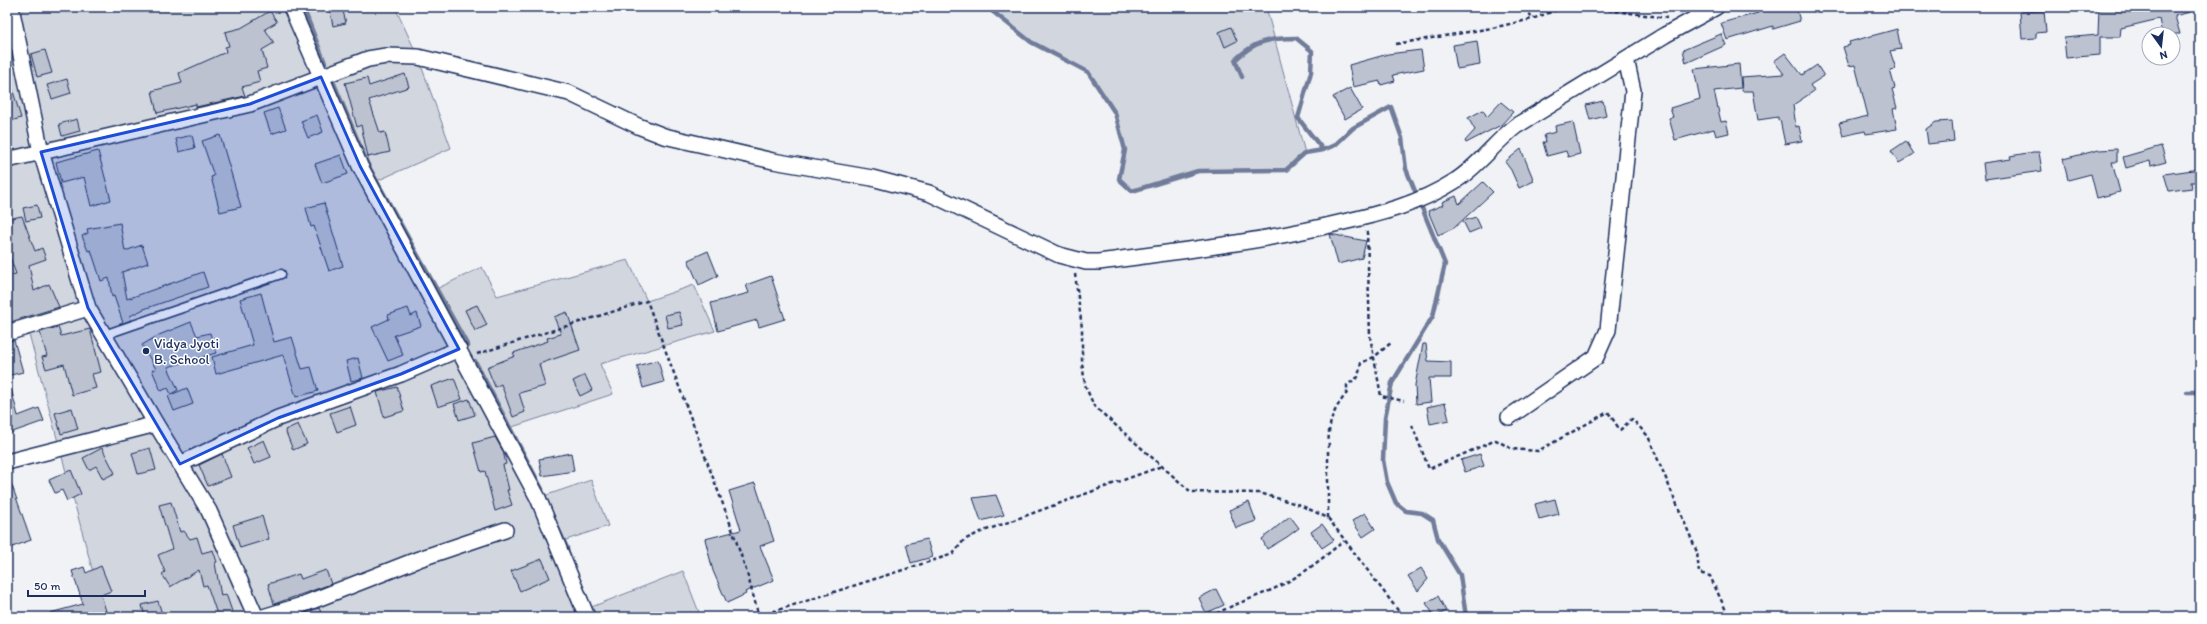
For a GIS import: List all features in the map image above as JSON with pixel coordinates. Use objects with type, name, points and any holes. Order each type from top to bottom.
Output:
[{"type":"street","points":[[11,7],[41,152],[88,308],[156,424],[209,510],[256,617]]},
{"type":"street","points":[[291,7],[360,166],[538,498],[586,617]]},
{"type":"street","points":[[7,160],[250,104],[368,59],[386,56],[418,57],[570,93],[638,126],[664,136],[773,161],[872,178],[929,193],[1073,260],[1099,262],[1254,241],[1398,209],[1456,181],[1516,126],[1688,22],[1716,7]]},
{"type":"street","points":[[1509,417],[1596,358],[1608,330],[1633,91],[1626,59]]},
{"type":"street","points":[[7,333],[88,308]]},
{"type":"street","points":[[180,464],[278,418],[461,353]]},
{"type":"street","points":[[7,462],[156,424]]},
{"type":"street","points":[[263,617],[299,606],[419,559],[505,530]]},
{"type":"lane","points":[[104,335],[281,274]]},
{"type":"path","points":[[1527,7],[1532,19]]},
{"type":"path","points":[[1396,44],[1492,28],[1532,19],[1565,7],[1653,14],[1688,22]]},
{"type":"path","points":[[1372,216],[1367,223],[1370,336],[1381,396],[1404,402]]},
{"type":"path","points":[[1073,260],[1082,328],[1082,362],[1085,385],[1094,406],[1191,492],[1260,493],[1300,505],[1328,518],[1403,617]]},
{"type":"path","points":[[461,353],[647,301],[735,538],[759,616],[953,554],[964,540],[981,532],[1162,466]]},
{"type":"path","points":[[1328,518],[1328,440],[1330,423],[1337,404],[1347,393],[1347,385],[1358,377],[1361,363],[1374,358],[1392,342]]},
{"type":"path","points":[[1412,425],[1429,469],[1496,440],[1512,449],[1538,451],[1608,412],[1620,430],[1632,419],[1648,436],[1697,552],[1699,572],[1710,576],[1729,617]]},
{"type":"path","points":[[1328,440],[1329,448]]},
{"type":"path","points":[[1210,617],[1230,605],[1255,598],[1289,581],[1344,541]]},
{"type":"highlighted area","points":[[321,77],[360,166],[459,349],[401,374],[278,418],[180,464],[88,308],[41,152],[250,104]]},
{"type":"shaded area","points":[[7,7],[395,7],[418,57],[451,148],[370,184],[428,293],[482,267],[497,296],[628,260],[647,301],[694,285],[715,331],[600,364],[613,394],[503,430],[538,498],[591,480],[608,526],[557,543],[584,610],[683,571],[700,615],[693,617],[105,617],[7,252]]},
{"type":"shaded area","points":[[987,7],[1266,7],[1305,153],[1286,170],[1198,171],[1132,191],[1119,179],[1125,150],[1115,113],[1088,72],[1031,42]]},
{"type":"building","points":[[329,7],[342,7],[346,23],[333,26]]},
{"type":"building","points":[[1756,7],[1796,7],[1800,21],[1773,29],[1773,26],[1727,40],[1721,23],[1758,13]]},
{"type":"building","points":[[2099,7],[2190,7],[2190,12],[2175,16],[2178,26],[2160,26],[2159,19],[2121,28],[2120,37],[2100,37],[2100,55],[2066,58],[2064,38],[2098,35]]},
{"type":"building","points":[[270,11],[277,22],[265,29],[274,43],[262,50],[267,68],[257,71],[260,82],[242,87],[245,96],[196,107],[196,104],[157,113],[152,91],[182,83],[179,73],[226,52],[225,47],[229,46],[225,32],[241,28]]},
{"type":"building","points":[[2044,11],[2046,32],[2036,33],[2036,38],[2022,39],[2020,12]]},
{"type":"building","points":[[1231,27],[1237,41],[1225,47],[1219,32]]},
{"type":"building","points":[[1897,29],[1901,49],[1890,51],[1896,69],[1890,70],[1895,88],[1892,89],[1897,108],[1893,109],[1897,129],[1866,134],[1865,131],[1843,136],[1839,123],[1868,116],[1855,65],[1849,66],[1843,47],[1850,45],[1849,42]]},
{"type":"building","points":[[1721,34],[1726,45],[1686,63],[1683,50]]},
{"type":"building","points":[[1477,41],[1480,65],[1457,69],[1453,45]]},
{"type":"building","points":[[45,50],[52,73],[37,77],[31,54]]},
{"type":"building","points":[[1421,50],[1424,69],[1393,75],[1395,81],[1381,85],[1380,81],[1353,87],[1349,65],[1388,54]]},
{"type":"building","points":[[1785,53],[1802,75],[1817,65],[1824,76],[1810,85],[1814,91],[1793,105],[1796,127],[1799,126],[1802,141],[1785,144],[1778,117],[1758,120],[1753,91],[1742,91],[1741,77],[1784,74],[1774,61]]},
{"type":"building","points":[[1739,64],[1741,88],[1714,91],[1721,122],[1726,121],[1729,133],[1716,136],[1714,129],[1675,140],[1669,118],[1673,117],[1670,108],[1700,99],[1694,69]]},
{"type":"building","points":[[405,74],[409,87],[369,100],[380,133],[385,132],[390,152],[368,157],[361,125],[357,127],[345,83],[367,78],[369,86]]},
{"type":"building","points":[[67,79],[71,93],[52,99],[47,85]]},
{"type":"building","points":[[7,81],[10,81],[21,118],[7,122]]},
{"type":"building","points":[[1350,88],[1362,109],[1345,119],[1333,97]]},
{"type":"building","points":[[1603,101],[1606,116],[1590,120],[1586,105]]},
{"type":"building","points":[[1501,102],[1513,112],[1501,125],[1466,143],[1465,141],[1475,130],[1468,118],[1483,110],[1487,117]]},
{"type":"building","points":[[278,108],[286,129],[271,134],[264,113]]},
{"type":"building","points":[[317,115],[323,132],[308,138],[301,121]]},
{"type":"building","points":[[77,119],[80,131],[62,136],[59,124]]},
{"type":"building","points":[[1952,121],[1954,141],[1928,144],[1926,129],[1936,122]]},
{"type":"building","points":[[1573,122],[1580,154],[1568,157],[1566,151],[1547,156],[1543,142],[1546,142],[1544,135],[1556,132],[1555,126]]},
{"type":"building","points":[[192,135],[195,148],[179,152],[176,139]]},
{"type":"building","points":[[220,135],[241,207],[220,212],[211,177],[214,176],[202,141]]},
{"type":"building","points":[[1906,141],[1914,154],[1899,163],[1891,151]]},
{"type":"building","points":[[2161,146],[2166,162],[2151,166],[2150,161],[2126,168],[2123,157]]},
{"type":"building","points":[[1521,149],[1534,181],[1519,188],[1511,170],[1505,162]]},
{"type":"building","points":[[2117,149],[2117,162],[2112,162],[2120,192],[2097,198],[2091,174],[2068,180],[2063,159],[2099,150]]},
{"type":"building","points":[[98,151],[111,200],[91,206],[84,177],[61,183],[56,162]]},
{"type":"building","points":[[2039,152],[2042,171],[1985,179],[1983,163],[2011,159],[2010,156]]},
{"type":"building","points":[[341,155],[348,174],[322,183],[315,164]]},
{"type":"building","points":[[2200,169],[2200,182],[2191,182],[2192,188],[2169,191],[2164,174]]},
{"type":"building","points":[[1483,182],[1493,192],[1454,228],[1438,235],[1428,211],[1443,205],[1442,202],[1456,196],[1459,204]]},
{"type":"building","points":[[324,203],[343,266],[329,271],[314,226],[311,227],[306,208]]},
{"type":"building","points":[[37,205],[40,218],[26,221],[23,208]]},
{"type":"building","points":[[22,216],[35,251],[42,248],[46,259],[29,265],[34,291],[49,284],[59,307],[7,323],[7,276],[16,274],[7,249],[7,219]]},
{"type":"building","points":[[1476,217],[1481,228],[1469,233],[1463,221]]},
{"type":"building","points":[[120,223],[125,251],[142,245],[148,263],[122,272],[127,299],[203,272],[208,287],[144,309],[130,316],[131,320],[123,323],[114,296],[112,297],[109,278],[101,281],[91,250],[88,251],[82,236],[88,233],[87,229]]},
{"type":"building","points":[[1330,234],[1366,241],[1362,258],[1338,264]]},
{"type":"building","points":[[708,251],[718,276],[699,285],[688,260]]},
{"type":"building","points":[[771,276],[785,319],[759,327],[757,320],[718,331],[711,303],[749,293],[746,285]]},
{"type":"building","points":[[261,293],[274,342],[292,337],[302,369],[311,367],[318,391],[296,397],[283,355],[216,374],[212,357],[253,345],[240,299]]},
{"type":"building","points":[[477,305],[487,325],[475,331],[465,310]]},
{"type":"building","points":[[408,308],[411,316],[417,313],[421,326],[394,335],[403,355],[388,361],[372,327],[389,319],[388,315]]},
{"type":"building","points":[[567,312],[580,350],[539,364],[545,386],[519,393],[525,412],[513,417],[501,384],[495,387],[487,367],[515,356],[513,353],[548,341],[547,338],[561,334],[554,317]]},
{"type":"building","points":[[679,312],[683,325],[668,328],[665,315]]},
{"type":"building","points":[[191,322],[197,336],[210,333],[216,353],[168,367],[178,390],[171,394],[168,388],[161,391],[152,370],[156,369],[142,345],[159,335]]},
{"type":"building","points":[[58,327],[61,336],[90,329],[101,372],[92,374],[96,388],[72,395],[64,364],[46,369],[42,357],[47,356],[40,332]]},
{"type":"building","points":[[14,340],[23,372],[7,376],[7,342]]},
{"type":"building","points":[[1423,344],[1426,344],[1428,361],[1451,362],[1451,378],[1429,378],[1431,402],[1416,404],[1415,385]]},
{"type":"building","points":[[358,358],[363,378],[351,381],[346,361]]},
{"type":"building","points":[[658,360],[664,382],[643,388],[637,366]]},
{"type":"building","points":[[585,375],[592,390],[580,396],[573,381]]},
{"type":"building","points":[[454,378],[462,399],[438,407],[431,386]]},
{"type":"building","points":[[397,387],[404,411],[384,417],[377,392]]},
{"type":"building","points":[[11,388],[18,416],[39,408],[44,421],[7,434],[7,389]]},
{"type":"building","points":[[187,388],[193,404],[174,411],[168,396]]},
{"type":"building","points":[[469,399],[475,415],[459,420],[454,404]]},
{"type":"building","points":[[1445,403],[1449,420],[1430,424],[1427,407]]},
{"type":"building","points":[[350,406],[356,425],[337,432],[330,413]]},
{"type":"building","points":[[72,408],[78,429],[61,434],[55,413]]},
{"type":"building","points":[[298,424],[307,444],[293,450],[285,430]]},
{"type":"building","points":[[495,437],[503,451],[506,464],[503,465],[509,490],[507,490],[512,505],[495,511],[485,471],[481,472],[473,443]]},
{"type":"building","points":[[264,440],[271,457],[254,464],[247,448]]},
{"type":"building","points":[[102,448],[115,473],[103,479],[96,466],[89,470],[83,458]]},
{"type":"building","points":[[150,448],[156,470],[138,474],[132,453]]},
{"type":"building","points":[[571,453],[574,471],[542,476],[539,459]]},
{"type":"building","points":[[222,454],[231,477],[208,486],[199,465]]},
{"type":"building","points":[[1480,454],[1484,466],[1465,472],[1461,460]]},
{"type":"building","points":[[71,470],[81,494],[67,501],[62,490],[55,493],[49,480]]},
{"type":"building","points":[[7,477],[9,477],[31,540],[7,549]]},
{"type":"building","points":[[755,483],[774,541],[760,546],[774,580],[745,592],[746,594],[727,603],[713,571],[705,539],[741,530],[729,491]]},
{"type":"building","points":[[996,495],[1004,515],[981,521],[973,498]]},
{"type":"building","points":[[1555,499],[1559,514],[1539,519],[1535,504]]},
{"type":"building","points":[[171,502],[180,532],[184,531],[190,539],[197,537],[202,553],[213,550],[217,562],[215,563],[221,596],[226,594],[234,617],[218,617],[207,585],[203,586],[199,570],[170,587],[162,574],[165,572],[158,555],[172,549],[159,505]]},
{"type":"building","points":[[1249,502],[1256,521],[1236,528],[1229,510]]},
{"type":"building","points":[[1365,513],[1375,529],[1363,537],[1352,521]]},
{"type":"building","points":[[262,516],[269,539],[240,548],[233,525]]},
{"type":"building","points":[[1290,516],[1299,528],[1267,549],[1262,539]]},
{"type":"building","points":[[1322,524],[1334,540],[1322,548],[1311,532]]},
{"type":"building","points":[[927,539],[932,557],[911,563],[906,544]]},
{"type":"building","points":[[542,559],[550,578],[520,591],[511,571]]},
{"type":"building","points":[[101,566],[111,591],[101,595],[106,611],[86,617],[51,617],[50,613],[83,604],[72,571],[84,567],[86,573]]},
{"type":"building","points":[[1421,568],[1428,579],[1418,591],[1408,576]]},
{"type":"building","points":[[326,570],[331,584],[274,604],[268,584],[299,574],[301,579]]},
{"type":"building","points":[[1216,589],[1224,605],[1206,613],[1199,598]]},
{"type":"building","points":[[1438,596],[1446,611],[1435,617],[1426,603]]},
{"type":"building","points":[[158,601],[162,614],[145,617],[142,605]]},
{"type":"building","points":[[319,608],[323,617],[309,617],[307,612]]},
{"type":"waterway","points":[[303,7],[325,63]]},
{"type":"waterway","points":[[987,7],[1031,42],[1088,72],[1115,113],[1125,150],[1119,179],[1132,191],[1198,171],[1286,170],[1305,153],[1323,150]]},
{"type":"waterway","points":[[1242,77],[1235,60],[1249,49],[1263,42],[1296,38],[1312,51],[1311,72],[1298,118],[1323,150],[1335,145],[1353,128],[1391,107],[1402,138],[1406,169],[1445,264],[1433,316],[1392,383],[1385,418],[1383,460],[1387,482],[1396,503],[1406,511],[1422,513],[1433,520],[1438,539],[1460,575],[1466,617]]},
{"type":"waterway","points":[[333,81],[368,165],[468,346]]},
{"type":"waterway","points":[[475,361],[542,489]]},
{"type":"waterway","points":[[2187,392],[2200,392]]},
{"type":"waterway","points":[[557,526],[567,548]]},
{"type":"place","name":"Vidya Jyoti B. School","points":[[146,351]]}]
